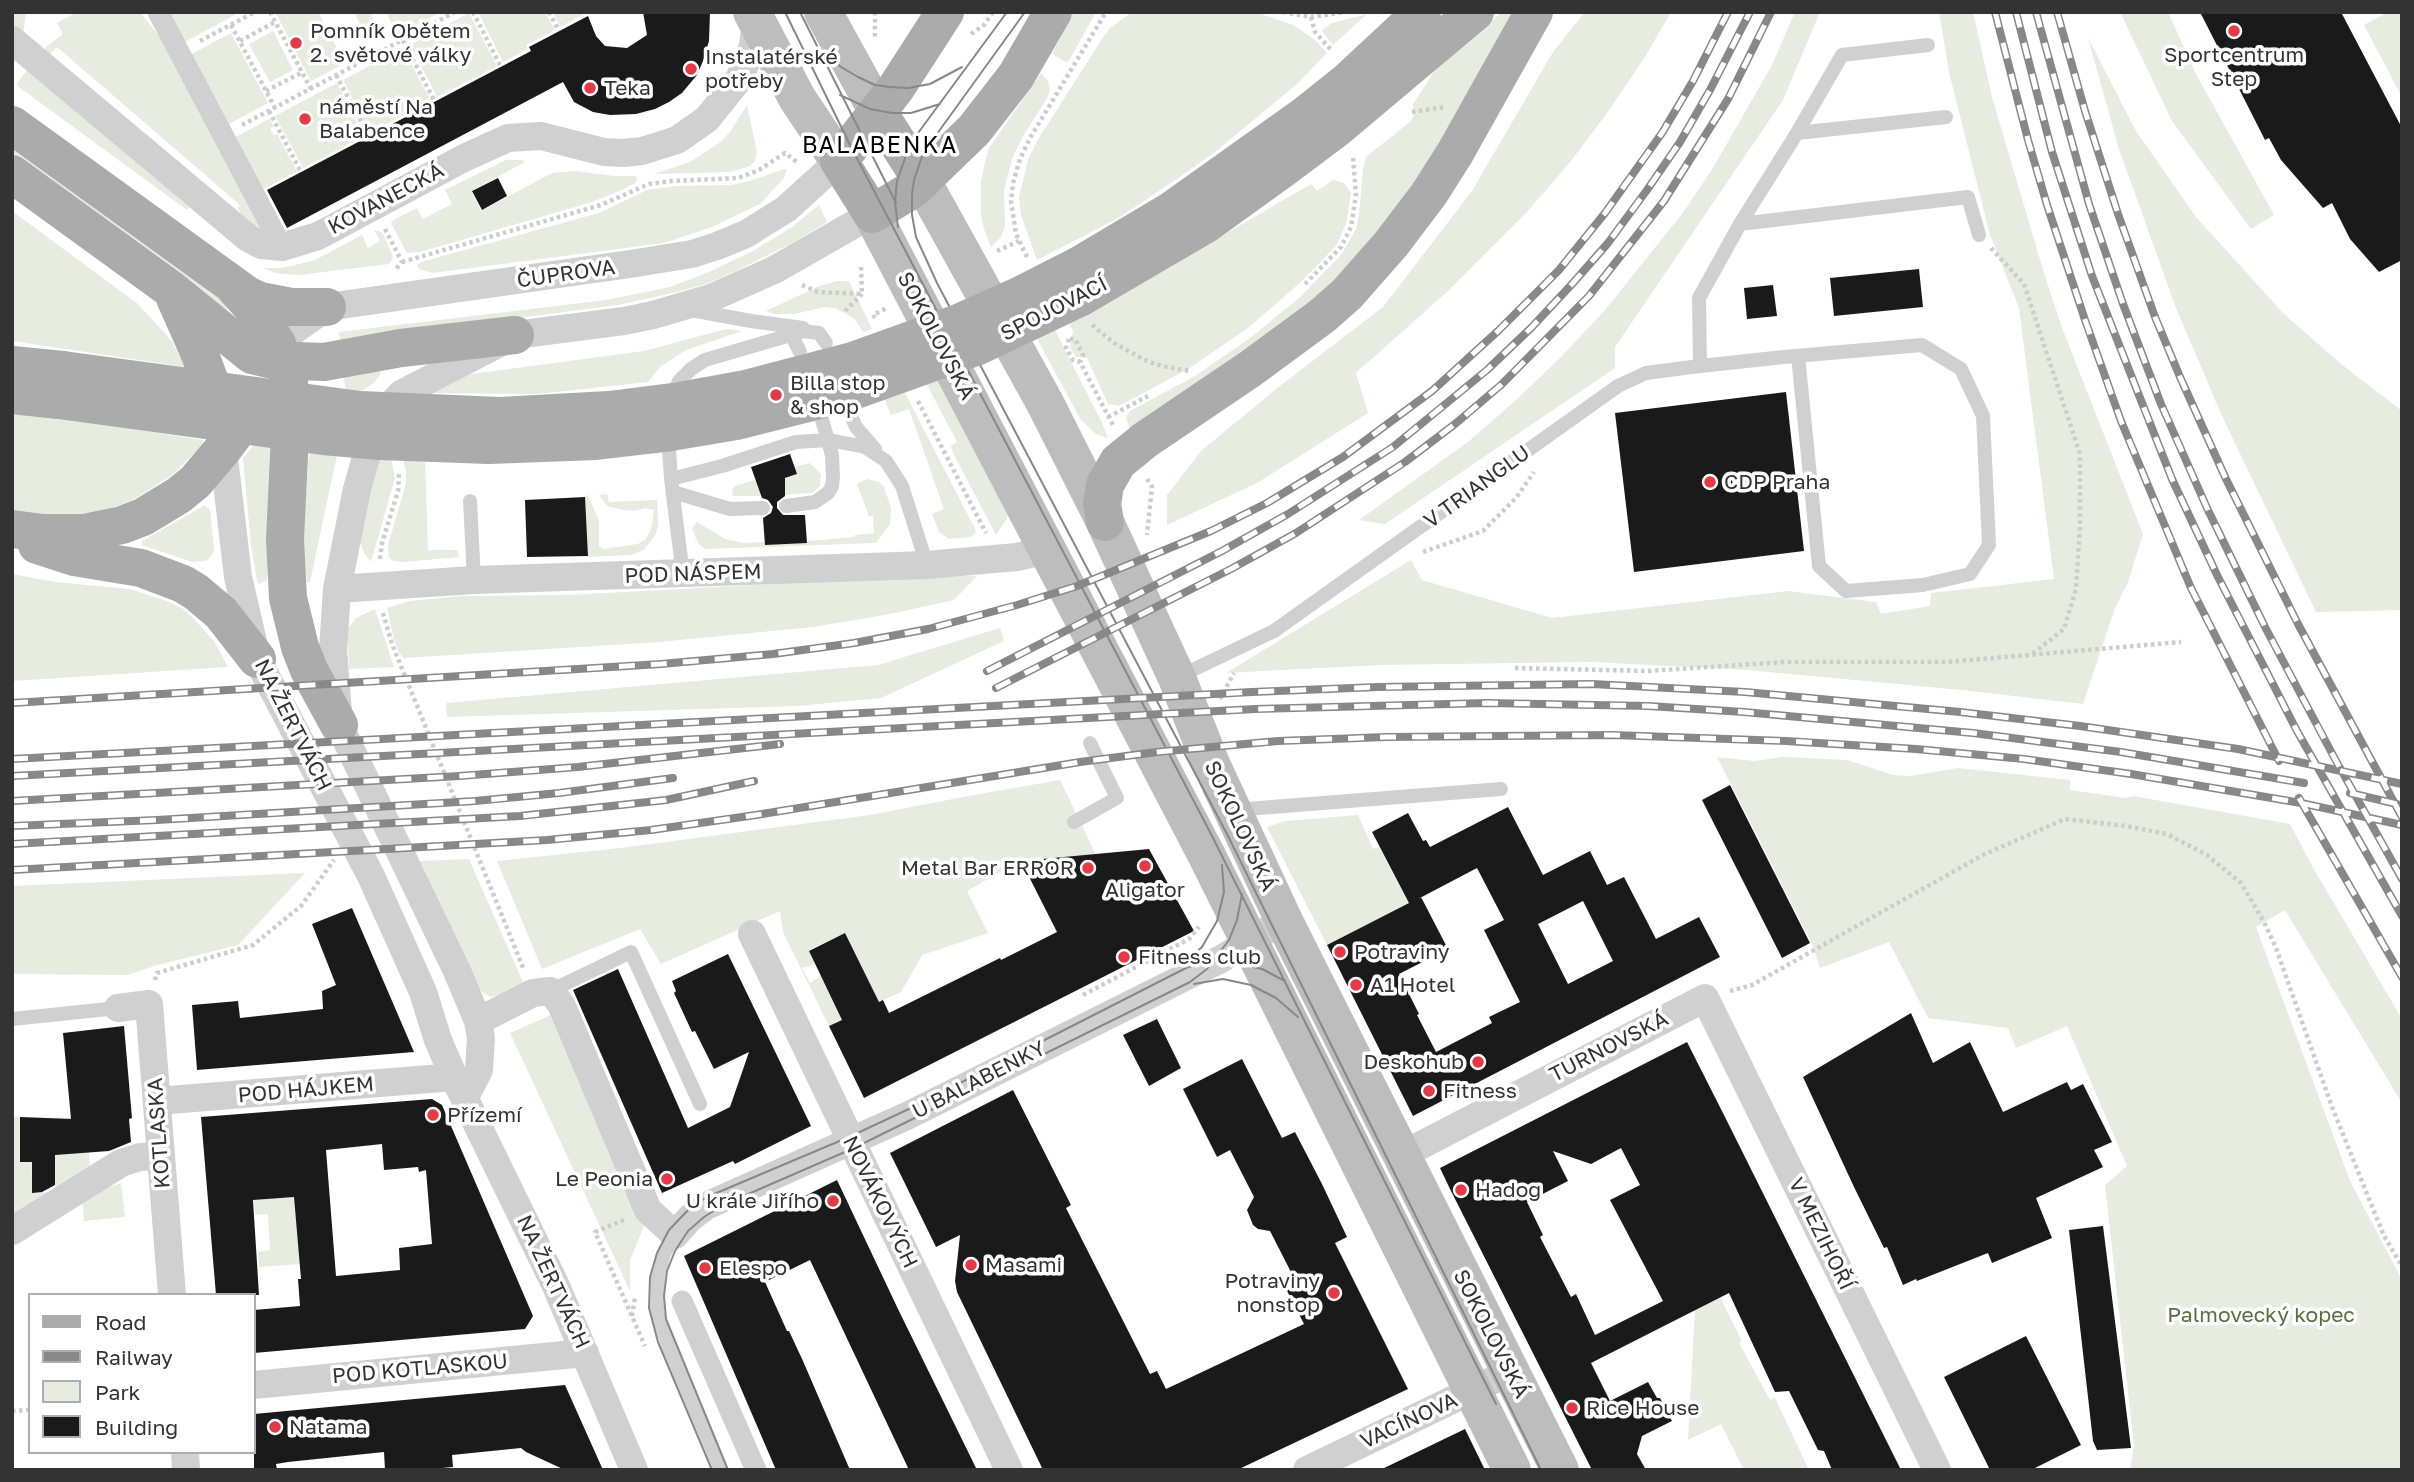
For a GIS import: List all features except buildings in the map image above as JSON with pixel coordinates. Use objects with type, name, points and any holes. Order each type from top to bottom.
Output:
[{"type":"main road","points":[[822,12],[878,111],[922,181]]},
{"type":"main road","points":[[754,17],[797,98],[872,214],[922,181],[974,130],[1030,56],[1053,12]]},
{"type":"main road","name":"SPOJOVACÍ","points":[[1080,293],[1183,202],[1304,116],[1349,80],[1422,12]]},
{"type":"main road","name":"SPOJOVACÍ","points":[[61,385],[348,438],[451,444],[566,428],[631,437],[773,413],[847,393],[967,351],[1012,332],[1206,224],[1338,128],[1475,12]]},
{"type":"main road","points":[[1105,522],[1102,504],[1105,485],[1118,462],[1145,440],[1322,316],[1347,294],[1391,244],[1429,194],[1455,153],[1534,12]]},
{"type":"main road","points":[[838,161],[878,111],[956,26]]},
{"type":"main road","points":[[12,125],[247,295],[275,305],[327,307]]},
{"type":"main road","points":[[12,174],[169,288],[243,349],[278,360],[324,362],[401,348],[515,335]]},
{"type":"main road","name":"SOKOLOVSKÁ","points":[[922,181],[1045,403],[1105,522],[1177,678],[1211,764],[1284,921],[1560,1470]]},
{"type":"main road","name":"SOKOLOVSKÁ","points":[[872,214],[1207,856],[1236,950],[1512,1470]]},
{"type":"main road","points":[[234,287],[254,309],[278,360],[290,435],[285,539],[288,598],[300,647],[309,670],[339,725]]},
{"type":"main road","points":[[169,288],[196,342],[209,379],[223,449]]},
{"type":"main road","points":[[12,529],[66,534],[103,530],[122,525],[158,509],[195,482],[223,449],[257,403],[278,360]]},
{"type":"main road","points":[[12,365],[61,385]]},
{"type":"main road","points":[[12,395],[61,385]]},
{"type":"main road","points":[[12,536],[74,557],[141,568],[183,584],[221,613],[257,659]]},
{"type":"street","points":[[158,12],[282,247]]},
{"type":"street","name":"KOVANECKÁ","points":[[282,247],[317,236],[464,158],[508,138],[541,136],[604,152],[623,153],[642,151],[677,140],[707,119],[739,79],[753,46],[754,17]]},
{"type":"street","points":[[18,44],[248,238],[261,245],[282,247]]},
{"type":"street","name":"ČUPROVA","points":[[278,360],[327,307],[692,254],[746,234],[766,222],[786,209],[838,161]]},
{"type":"street","points":[[515,335],[624,321],[711,299],[771,272],[872,214]]},
{"type":"street","name":"NA ŽERTVÁCH","points":[[339,725],[333,639],[337,589],[362,465],[374,429],[392,402],[414,386],[515,335]]},
{"type":"street","name":"NA ŽERTVÁCH","points":[[223,449],[238,577],[257,659],[371,876],[423,992],[438,1040],[556,1286],[634,1470]]},
{"type":"street","name":"POD NÁSPEM","points":[[337,589],[474,580],[928,565],[1001,559],[1047,550]]},
{"type":"street","points":[[339,725],[457,971],[478,1021],[481,1038],[479,1070],[460,1087]]},
{"type":"street","name":"U BALABENKY","points":[[675,1236],[690,1218],[706,1206],[851,1142],[1236,950],[1284,921]]},
{"type":"street","name":"NOVÁKOVÝCH","points":[[752,934],[1009,1470]]},
{"type":"street","points":[[478,1021],[542,992],[561,1004],[648,1210],[675,1236]]},
{"type":"street","name":"TURNOVSKÁ","points":[[1402,1156],[1706,998]]},
{"type":"street","name":"V MEZIHOŘÍ","points":[[1706,998],[1937,1470]]},
{"type":"street","points":[[118,1008],[149,1004]]},
{"type":"street","name":"KOTLASKA","points":[[149,1004],[172,1293]]},
{"type":"street","name":"POD HÁJKEM","points":[[157,1101],[460,1087]]},
{"type":"street","points":[[12,1231],[121,1163],[141,1157],[160,1156]]},
{"type":"street","points":[[682,1301],[756,1470]]},
{"type":"street","name":"POD KOTLASKOU","points":[[256,1385],[585,1353]]},
{"type":"street","name":"VACÍNOVA","points":[[1307,1470],[1510,1372]]},
{"type":"lane","points":[[1700,366],[1699,298],[1740,224],[1842,55],[1928,45]]},
{"type":"lane","points":[[1797,133],[1946,117]]},
{"type":"lane","points":[[1740,224],[1968,197],[1979,235]]},
{"type":"lane","points":[[682,308],[779,326],[791,334],[800,352]]},
{"type":"lane","points":[[764,323],[814,331],[827,342]]},
{"type":"lane","points":[[683,575],[668,426],[673,394],[679,381],[705,360],[791,334],[814,331]]},
{"type":"lane","name":"V TRIANGLU","points":[[1177,678],[1274,631],[1618,386],[1646,373],[1798,356],[1922,345],[1961,369],[1983,416],[1989,532],[1989,545],[1970,574],[1923,585],[1846,591],[1819,566],[1798,356]]},
{"type":"lane","points":[[847,407],[863,436],[886,461],[902,486],[928,565]]},
{"type":"lane","points":[[786,506],[815,502],[828,493],[834,477],[829,440],[821,416]]},
{"type":"lane","points":[[672,485],[796,442],[829,440],[865,447],[886,461]]},
{"type":"lane","points":[[672,485],[730,509],[763,508]]},
{"type":"lane","points":[[470,501],[474,580]]},
{"type":"lane","points":[[1074,822],[1117,798],[1090,743]]},
{"type":"lane","points":[[1233,811],[1501,789]]},
{"type":"lane","points":[[542,992],[631,953],[700,1104]]},
{"type":"lane","points":[[12,1019],[118,1008]]},
{"type":"lane","points":[[675,1236],[664,1254],[658,1275],[657,1312],[668,1345],[721,1470]]},
{"type":"path","points":[[179,52],[255,12]]},
{"type":"path","points":[[270,12],[311,89]]},
{"type":"path","points":[[223,135],[455,12]]},
{"type":"path","points":[[474,12],[501,67]]},
{"type":"path","points":[[549,12],[559,31]]},
{"type":"path","points":[[956,26],[972,33],[985,25],[993,12]]},
{"type":"path","points":[[1018,241],[1011,201],[1020,159],[1106,12]]},
{"type":"path","points":[[1283,12],[1311,17],[1345,12]]},
{"type":"path","points":[[1311,17],[1315,32],[1333,52]]},
{"type":"path","points":[[240,41],[275,22]]},
{"type":"path","points":[[231,25],[275,108]]},
{"type":"path","points":[[403,40],[435,102]]},
{"type":"path","points":[[266,91],[303,72]]},
{"type":"path","points":[[336,75],[369,136]]},
{"type":"path","points":[[269,111],[301,172]]},
{"type":"path","points":[[392,273],[402,262],[589,209],[649,184],[747,176],[785,153]]},
{"type":"path","points":[[1300,289],[1341,247],[1351,227],[1356,195],[1353,157]]},
{"type":"path","points":[[373,206],[402,262]]},
{"type":"path","points":[[1979,235],[2024,284],[2080,454],[2081,526],[2076,589],[2064,629],[2030,656]]},
{"type":"path","points":[[771,272],[818,292],[862,294],[845,311]]},
{"type":"path","points":[[1080,293],[1114,343],[1162,366],[1197,370],[1186,376]]},
{"type":"path","points":[[873,315],[880,327]]},
{"type":"path","points":[[1069,339],[1075,340],[1083,355],[1080,362]]},
{"type":"path","points":[[1066,348],[1073,360],[1080,362],[1108,417],[1155,393]]},
{"type":"path","points":[[918,401],[1001,559]]},
{"type":"path","points":[[398,468],[398,491],[380,552],[384,623],[542,992]]},
{"type":"path","points":[[1419,553],[1483,531],[1516,498],[1535,471]]},
{"type":"path","points":[[1515,668],[1648,671],[1785,662],[1946,662],[2181,642]]},
{"type":"path","points":[[1706,998],[1752,985],[1983,855],[2065,818],[2167,834],[2207,855],[2241,883],[2264,922],[2384,1236],[2402,1266]]},
{"type":"path","points":[[149,1004],[157,973],[253,945],[301,906],[334,859]]},
{"type":"path","points":[[1082,995],[1189,939],[1199,927]]},
{"type":"path","points":[[632,1317],[636,1289]]},
{"type":"green space","points":[[12,12],[26,12],[23,36],[12,27]]},
{"type":"green space","points":[[77,12],[140,12],[170,50],[271,238],[247,227],[238,208],[240,205],[57,47],[48,56],[45,48],[63,34],[57,23]]},
{"type":"green space","points":[[164,12],[240,12],[181,44]]},
{"type":"green space","points":[[275,12],[318,12],[345,63],[311,81]]},
{"type":"green space","points":[[354,12],[370,12],[380,33],[368,39]]},
{"type":"green space","points":[[386,12],[441,12],[398,35]]},
{"type":"green space","points":[[478,12],[545,12],[555,30],[526,45],[528,49],[503,62]]},
{"type":"green space","points":[[553,12],[588,12],[560,27]]},
{"type":"green space","points":[[1074,12],[1096,12],[1066,62],[1052,54]]},
{"type":"green space","points":[[1132,12],[1255,12],[1293,25],[1315,40],[1327,53],[1296,85],[1215,152],[1122,216],[1037,260],[1021,215],[1019,197],[1028,160],[1037,141],[1102,39],[1110,28]]},
{"type":"green space","points":[[1502,12],[1512,15],[1416,187],[1313,306],[1130,429],[1126,418],[1130,411],[1195,376],[1250,338],[1300,297],[1341,255],[1356,229],[1366,157],[1411,121],[1414,115],[1413,104],[1436,69]]},
{"type":"green space","points":[[1585,12],[1671,12],[1645,57],[1607,113],[1571,161],[1527,212],[1448,291],[1356,373],[1368,413],[1257,483],[1167,525],[1167,495],[1201,451],[1383,307],[1472,191],[1553,52]]},
{"type":"green space","points":[[1795,12],[1820,12],[1783,100],[1615,347],[1615,368],[1385,524],[1359,520],[1468,442],[1561,357],[1605,310],[1682,214],[1713,168],[1772,65]]},
{"type":"green space","points":[[1939,12],[1973,12],[1992,97],[2043,270],[2062,328],[2143,534],[2083,704],[1747,670],[1592,662],[1378,665],[1226,673],[1411,560],[1422,580],[1552,618],[1788,591],[1876,602],[1881,614],[1930,606],[1931,593],[2054,579],[2019,308],[1990,235],[1949,72]]},
{"type":"green space","points":[[2120,12],[2168,12],[2196,74],[2274,215],[2251,229],[2172,121]]},
{"type":"green space","points":[[2388,12],[2402,12],[2402,97],[2364,25]]},
{"type":"green space","points":[[469,13],[497,66],[437,97],[410,45]]},
{"type":"green space","points":[[1367,14],[1333,45],[1323,33],[1322,30],[1332,23]]},
{"type":"green space","points":[[273,31],[293,70],[270,82],[249,44]]},
{"type":"green space","points":[[231,33],[268,103],[225,126],[188,56]]},
{"type":"green space","points":[[2088,38],[2136,131],[2196,217],[2283,313],[2341,364],[2402,411],[2402,610],[2316,612],[2222,416],[2176,308],[2119,149]]},
{"type":"green space","points":[[403,48],[431,101],[370,133],[343,80]]},
{"type":"green space","points":[[27,70],[189,207],[187,210],[16,85]]},
{"type":"green space","points":[[1041,73],[1048,81],[1048,97],[1012,159],[1004,190],[1005,226],[1001,237],[991,247],[981,214],[981,182],[989,148]]},
{"type":"green space","points":[[337,83],[364,136],[303,168],[275,116]]},
{"type":"green space","points":[[747,105],[757,152],[755,161],[750,166],[731,172],[654,174],[690,162],[719,143],[730,132]]},
{"type":"green space","points":[[269,119],[274,126],[270,129],[274,136],[277,134],[297,171],[260,191],[232,139]]},
{"type":"green space","points":[[12,144],[212,292],[228,311],[12,153]]},
{"type":"green space","points":[[506,160],[525,162],[471,191],[481,211],[552,173],[575,171],[636,176],[637,179],[622,190],[589,203],[420,252],[407,253],[391,223],[393,220],[417,208],[423,219],[452,204],[445,190]]},
{"type":"green space","points":[[787,169],[784,178],[760,204],[712,227],[664,243],[433,273],[419,269],[417,265],[599,213],[647,190],[677,186],[731,185]]},
{"type":"green space","points":[[1333,180],[1344,183],[1351,193],[1346,224],[1336,246],[1302,281],[1248,328],[1188,369],[1119,406],[1108,404],[1087,358],[1076,357],[1070,348],[1073,331],[1068,321],[1158,273],[1311,184],[1317,191]]},
{"type":"green space","points":[[819,205],[827,222],[796,241],[706,284],[618,305],[340,341],[339,332],[606,300],[670,287],[753,251],[792,227]]},
{"type":"green space","points":[[12,211],[138,304],[171,340],[186,367],[12,341]]},
{"type":"green space","points":[[374,230],[382,232],[392,254],[393,258],[389,264],[299,275],[275,273],[264,268],[281,268],[313,261],[362,235],[368,248],[380,241]]},
{"type":"green space","points":[[849,281],[872,329],[863,332],[854,318],[835,308],[824,307],[794,314],[774,314],[766,311],[819,286]]},
{"type":"green space","points":[[1054,328],[1108,438],[1096,434],[1081,420],[1036,337]]},
{"type":"green space","points":[[726,329],[742,331],[686,350],[660,367],[648,382],[537,394],[424,393],[464,375],[644,351]]},
{"type":"green space","points":[[380,370],[381,373],[374,383],[352,397],[346,396],[344,376]]},
{"type":"green space","points":[[944,376],[1009,506],[1007,518],[996,535],[953,453],[951,446],[957,442],[926,383]]},
{"type":"green space","points":[[904,391],[974,527],[976,532],[971,537],[949,539],[939,532],[932,514],[944,509],[909,409],[891,415],[884,398]]},
{"type":"green space","points":[[12,411],[203,440],[202,445],[172,475],[131,501],[99,512],[67,517],[12,512]]},
{"type":"green space","points":[[254,445],[272,448],[267,580],[259,584],[251,546],[243,458]]},
{"type":"green space","points":[[309,452],[337,455],[310,582],[307,583],[303,533]]},
{"type":"green space","points":[[376,458],[391,459],[395,478],[371,562],[359,539]]},
{"type":"green space","points":[[403,460],[425,461],[428,550],[457,550],[459,557],[404,562],[393,561],[389,557],[388,545],[406,484]]},
{"type":"green space","points":[[810,463],[821,474],[820,486],[812,493],[785,495],[785,491],[762,496],[733,496],[732,489],[735,486],[756,480],[759,488],[796,475],[794,467]]},
{"type":"green space","points":[[867,479],[879,482],[884,487],[891,508],[890,524],[876,543],[705,549],[698,543],[692,528],[697,522],[725,539],[743,543],[765,542],[765,545],[874,533],[873,516],[869,516],[857,484]]},
{"type":"green space","points":[[607,494],[609,502],[657,500],[656,534],[644,550],[631,555],[588,557],[585,496],[588,495],[599,521],[599,546],[603,549],[638,544],[646,539],[652,526],[654,510],[623,510],[607,506],[599,495]]},
{"type":"green space","points":[[205,505],[210,510],[214,548],[206,561],[192,562],[142,545],[142,541]]},
{"type":"green space","points":[[12,574],[55,582],[130,589],[164,600],[182,608],[193,618],[214,641],[228,667],[12,681]]},
{"type":"green space","points":[[977,576],[954,600],[813,627],[659,642],[404,658],[394,640],[387,608],[409,601],[461,596],[569,595],[902,577]]},
{"type":"green space","points":[[375,609],[394,667],[349,669],[347,630],[356,618]]},
{"type":"green space","points":[[1000,628],[1004,641],[881,698],[797,706],[447,717],[446,703],[878,665]]},
{"type":"green space","name":"Palmovecký kopec","points":[[1717,757],[1754,761],[1784,757],[1847,760],[1893,775],[1910,776],[1958,768],[2070,780],[2070,790],[2125,798],[2133,796],[2290,824],[2402,1019],[2402,1103],[2285,910],[2256,927],[2350,1181],[2402,1280],[2402,1465],[2396,1470],[2130,1470],[2134,1446],[2105,1185],[2127,1166],[2067,1026],[2016,1048],[2008,1028],[1928,1018],[1889,942],[1820,968],[1812,944]]},
{"type":"green space","points":[[1060,780],[1096,855],[1021,860],[967,891],[988,933],[922,955],[901,992],[879,1002],[845,933],[809,950],[815,964],[802,968],[810,983],[821,976],[842,1020],[829,1026],[783,932],[780,911],[661,964],[640,929],[542,969],[497,861],[620,848],[870,815]]},
{"type":"green space","points":[[1358,815],[1373,849],[1379,847],[1409,903],[1327,945],[1267,827],[1285,821]]},
{"type":"green space","points":[[469,859],[525,987],[491,997],[479,990],[420,861]]},
{"type":"green space","points":[[305,873],[238,945],[128,975],[12,974],[12,886]]},
{"type":"green space","points":[[553,1014],[644,1226],[630,1260],[630,1291],[510,1033]]},
{"type":"green space","points":[[12,1117],[31,1117],[32,1192],[55,1192],[55,1118],[40,1117],[87,1118],[90,1173],[12,1223]]},
{"type":"green space","points":[[121,1183],[125,1217],[84,1221],[82,1197]]},
{"type":"green space","points":[[294,1196],[300,1264],[259,1267],[258,1252],[270,1250],[268,1214],[255,1215],[254,1200]]},
{"type":"green space","points":[[1680,1217],[1742,1341],[1739,1343],[1770,1400],[1775,1398],[1808,1468],[1744,1470],[1721,1424],[1688,1440],[1695,1310],[1670,1246]]},
{"type":"tram line","points":[[785,12],[851,147],[1211,834],[1496,1404]]},
{"type":"tram line","points":[[800,12],[896,203]]},
{"type":"tram line","points":[[898,227],[895,202],[897,181],[910,144],[1007,12]]},
{"type":"tram line","points":[[1025,12],[921,159],[912,195],[916,237],[937,283],[1227,834],[1541,1470]]},
{"type":"tram line","points":[[823,52],[858,77],[875,85],[890,87],[908,88],[930,84],[962,67]]},
{"type":"tram line","points":[[840,95],[870,109],[892,113],[911,113],[940,104]]},
{"type":"tram line","points":[[1181,966],[1202,947],[1217,921],[1224,892],[1222,865]]},
{"type":"tram line","points":[[728,1470],[666,1319],[664,1296],[667,1271],[675,1251],[688,1231],[723,1205],[854,1148],[1190,982],[1207,969],[1229,940],[1237,920],[1242,894]]},
{"type":"tram line","points":[[712,1470],[658,1342],[649,1308],[650,1277],[657,1253],[669,1230],[689,1209],[707,1197],[911,1108],[1188,967],[1205,962],[1226,961],[1262,969],[1285,981]]},
{"type":"tram line","points":[[1194,984],[1223,979],[1251,985],[1276,998],[1298,1017]]},
{"type":"railway","points":[[12,703],[661,664],[773,654],[928,629],[1077,586],[1211,531],[1267,503],[1343,457],[1432,391],[1559,270],[1605,213],[1662,133],[1693,81],[1728,12]]},
{"type":"railway","points":[[987,671],[1222,551],[1288,514],[1393,447],[1487,370],[1573,283],[1608,243],[1647,190],[1680,142],[1750,12]]},
{"type":"railway","points":[[996,688],[1231,569],[1296,533],[1405,462],[1501,385],[1589,296],[1664,201],[1728,99],[1771,12]]},
{"type":"railway","points":[[1995,12],[2047,205],[2121,421],[2191,588],[2279,761]]},
{"type":"railway","points":[[2016,12],[2052,152],[2092,276],[2172,479],[2217,575],[2297,731],[2402,916]]},
{"type":"railway","points":[[2036,12],[2089,204],[2161,404],[2207,508],[2265,627],[2402,879]]},
{"type":"railway","points":[[2057,12],[2118,214],[2180,377],[2226,479],[2298,624],[2402,817]]},
{"type":"railway","points":[[12,759],[1252,692],[1592,684],[1745,692],[2080,726],[2238,749],[2402,784]]},
{"type":"railway","points":[[12,776],[1255,709],[1487,703],[1648,706],[1973,733],[2121,752],[2304,783]]},
{"type":"railway","points":[[12,870],[547,840],[651,830],[1157,752],[1278,741],[1386,737],[1612,735],[1916,749],[2024,759],[2131,774],[2301,803],[2402,825]]},
{"type":"railway","points":[[12,801],[459,776],[578,767],[780,744]]},
{"type":"railway","points":[[12,826],[475,801],[673,778]]},
{"type":"railway","points":[[12,844],[520,816],[666,800],[754,781]]},
{"type":"railway","points":[[2350,793],[2397,804]]},
{"type":"railway","points":[[2299,798],[2402,977]]},
{"type":"place","name":"Sportcentrum Step","points":[[2234,31]]},
{"type":"place","name":"Pomník Obětem 2. světové války","points":[[296,43]]},
{"type":"place","name":"Instalatérské potřeby","points":[[691,69]]},
{"type":"place","name":"Teka","points":[[590,88]]},
{"type":"place","name":"náměstí Na Balabence","points":[[305,119]]},
{"type":"place","name":"Billa stop & shop","points":[[776,395]]},
{"type":"place","name":"CDP Praha","points":[[1710,482]]},
{"type":"place","name":"Aligator","points":[[1145,866]]},
{"type":"place","name":"Metal Bar ERROR","points":[[1088,868]]},
{"type":"place","name":"Potraviny","points":[[1340,952]]},
{"type":"place","name":"Fitness club","points":[[1124,957]]},
{"type":"place","name":"A1 Hotel","points":[[1356,985]]},
{"type":"place","name":"Deskohub","points":[[1478,1062]]},
{"type":"place","name":"Fitness","points":[[1429,1091]]},
{"type":"place","name":"Přízemí","points":[[433,1115]]},
{"type":"place","name":"Le Peonia","points":[[667,1179]]},
{"type":"place","name":"Hadog","points":[[1461,1190]]},
{"type":"place","name":"U krále Jiřího","points":[[833,1201]]},
{"type":"place","name":"Masami","points":[[971,1265]]},
{"type":"place","name":"Elespo","points":[[705,1268]]},
{"type":"place","name":"Potraviny nonstop","points":[[1334,1293]]},
{"type":"place","name":"Rice House","points":[[1572,1408]]},
{"type":"place","name":"Natama","points":[[275,1427]]},
{"type":"district","name":"BALABENKA","points":[[880,146]]}]
